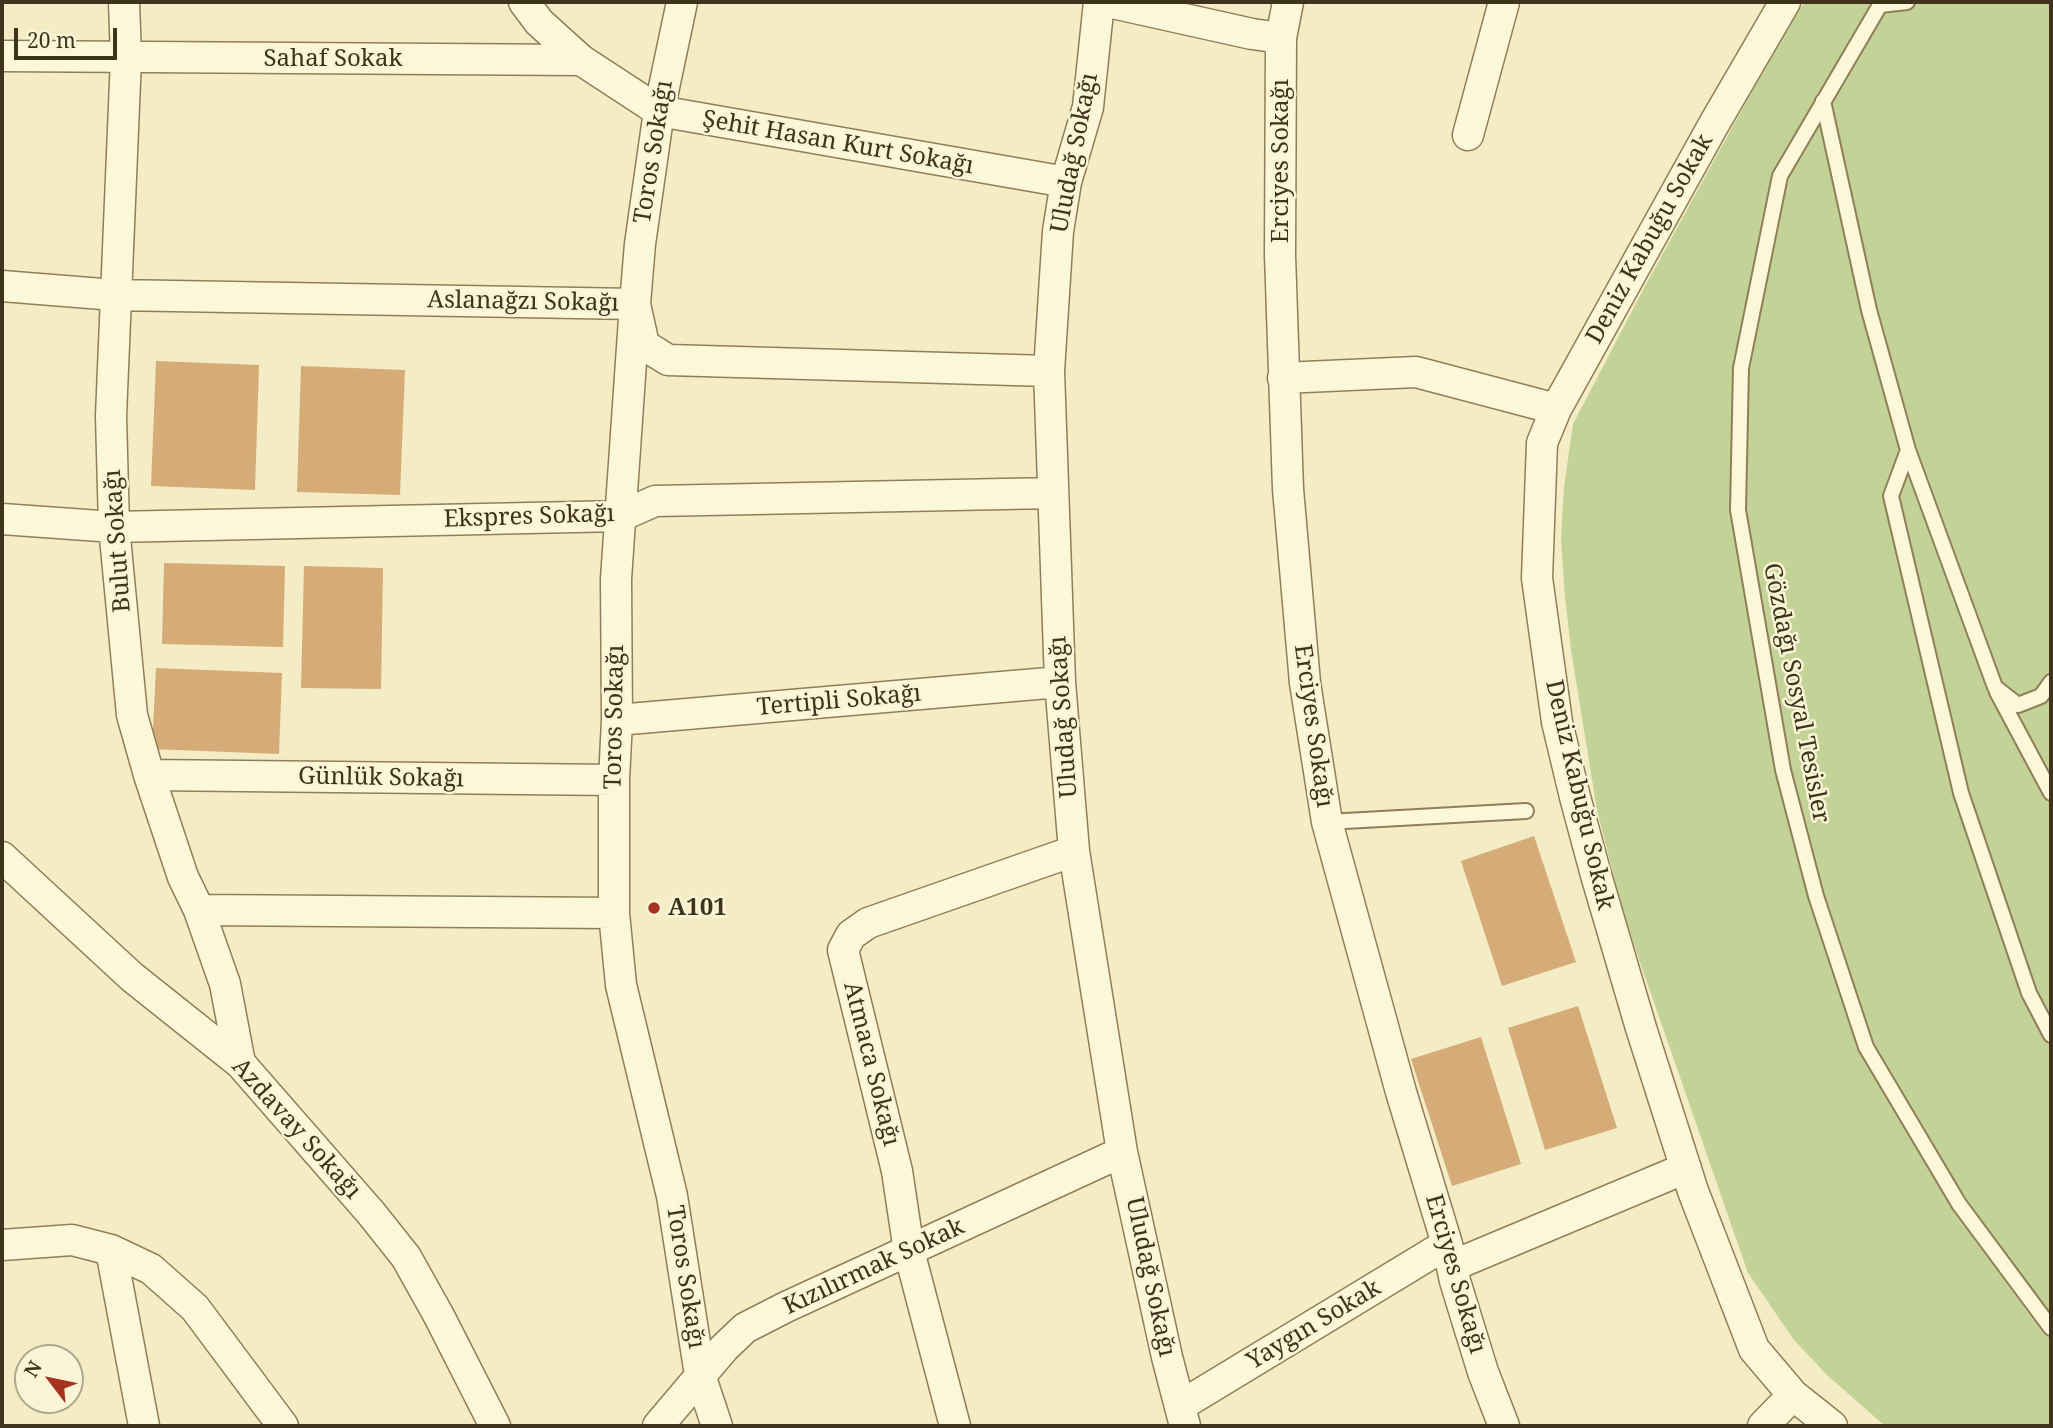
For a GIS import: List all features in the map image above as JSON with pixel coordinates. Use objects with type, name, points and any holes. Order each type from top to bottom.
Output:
[{"type":"street","name":"Bulut Sokağı","points":[[124,2],[126,58],[111,416],[114,527],[132,715],[183,877],[199,910],[225,984],[240,1063]]},
{"type":"street","name":"Şehit Hasan Kurt Sokağı","points":[[524,2],[539,22],[581,60],[659,111],[1066,182]]},
{"type":"street","name":"Toros Sokağı","points":[[682,2],[659,111],[640,244],[635,304],[616,579],[614,913],[621,985],[672,1196],[701,1375],[717,1426]]},
{"type":"street","name":"Uludağ Sokağı","points":[[1099,2],[1088,107],[1066,182],[1058,231],[1049,372],[1060,682],[1074,851],[1122,1152],[1167,1357],[1183,1416]]},
{"type":"street","points":[[1108,2],[1281,38]]},
{"type":"street","name":"Erciyes Sokağı","points":[[1288,2],[1281,38],[1280,255],[1288,489],[1305,683],[1326,822],[1401,1092],[1483,1371],[1504,1426]]},
{"type":"street","points":[[1468,135],[1504,2]]},
{"type":"street","name":"Deniz Kabuğu Sokak","points":[[1785,2],[1556,409],[1542,443],[1536,578],[1557,722],[1596,875],[1686,1168],[1754,1349],[1793,1395],[1832,1426]]},
{"type":"street","name":"Sahaf Sokak","points":[[2,56],[581,60]]},
{"type":"street","name":"Aslanağzı Sokağı","points":[[2,286],[115,295],[635,304],[644,345],[668,360],[1049,372]]},
{"type":"street","points":[[1283,378],[1416,372],[1556,409]]},
{"type":"street","name":"Ekspres Sokağı","points":[[2,519],[114,527],[621,516],[655,501],[1053,493]]},
{"type":"street","name":"Tertipli Sokağı","points":[[617,720],[1060,682]]},
{"type":"street","name":"Günlük Sokağı","points":[[149,775],[614,780]]},
{"type":"street","name":"Atmaca Sokağı","points":[[956,1426],[909,1251],[897,1171],[843,950],[851,935],[868,923],[1074,851]]},
{"type":"street","name":"Azdavay Sokağı","points":[[2,857],[132,976],[240,1063],[406,1257],[495,1426]]},
{"type":"street","points":[[199,910],[614,913]]},
{"type":"street","name":"Kızılırmak Sokak","points":[[658,1426],[724,1348],[745,1328],[1122,1152]]},
{"type":"street","name":"Yaygın Sokak","points":[[1183,1416],[1449,1255],[1686,1168]]},
{"type":"street","points":[[2,1245],[72,1240],[111,1250],[151,1269],[194,1308],[283,1426]]},
{"type":"street","points":[[111,1250],[144,1426]]},
{"type":"street","points":[[1763,1426],[1793,1395]]},
{"type":"lane","name":"Gözdağı Sosyal Tesisler","points":[[1907,2],[1879,3],[1780,176],[1741,368],[1738,510],[1783,769],[1816,896],[1866,1047],[1959,1204],[2051,1328]]},
{"type":"lane","points":[[1823,101],[1869,310],[1909,450],[1995,687],[2051,793]]},
{"type":"lane","points":[[1909,450],[1891,496],[1958,779],[2029,993],[2051,1035]]},
{"type":"lane","points":[[1995,687],[2018,705],[2041,696],[2051,682]]},
{"type":"lane","points":[[1326,822],[1526,811]]},
{"type":"green space","points":[[1805,2],[2051,2],[2051,1426],[1885,1426],[1828,1376],[1794,1340],[1748,1273],[1624,916],[1597,810],[1571,650],[1561,538],[1564,487],[1573,424],[1791,20]]},
{"type":"building","points":[[156,361],[259,365],[255,490],[151,486]]},
{"type":"building","points":[[301,366],[405,370],[400,495],[297,492]]},
{"type":"building","points":[[164,563],[285,566],[283,647],[162,644]]},
{"type":"building","points":[[304,566],[383,568],[381,689],[301,688]]},
{"type":"building","points":[[156,668],[282,673],[279,754],[152,749]]},
{"type":"building","points":[[1534,836],[1576,962],[1502,986],[1461,861]]},
{"type":"building","points":[[1578,1006],[1617,1128],[1545,1150],[1508,1028]]},
{"type":"building","points":[[1481,1037],[1521,1164],[1452,1186],[1411,1059]]},
{"type":"place","name":"A101","points":[[654,908]]}]
